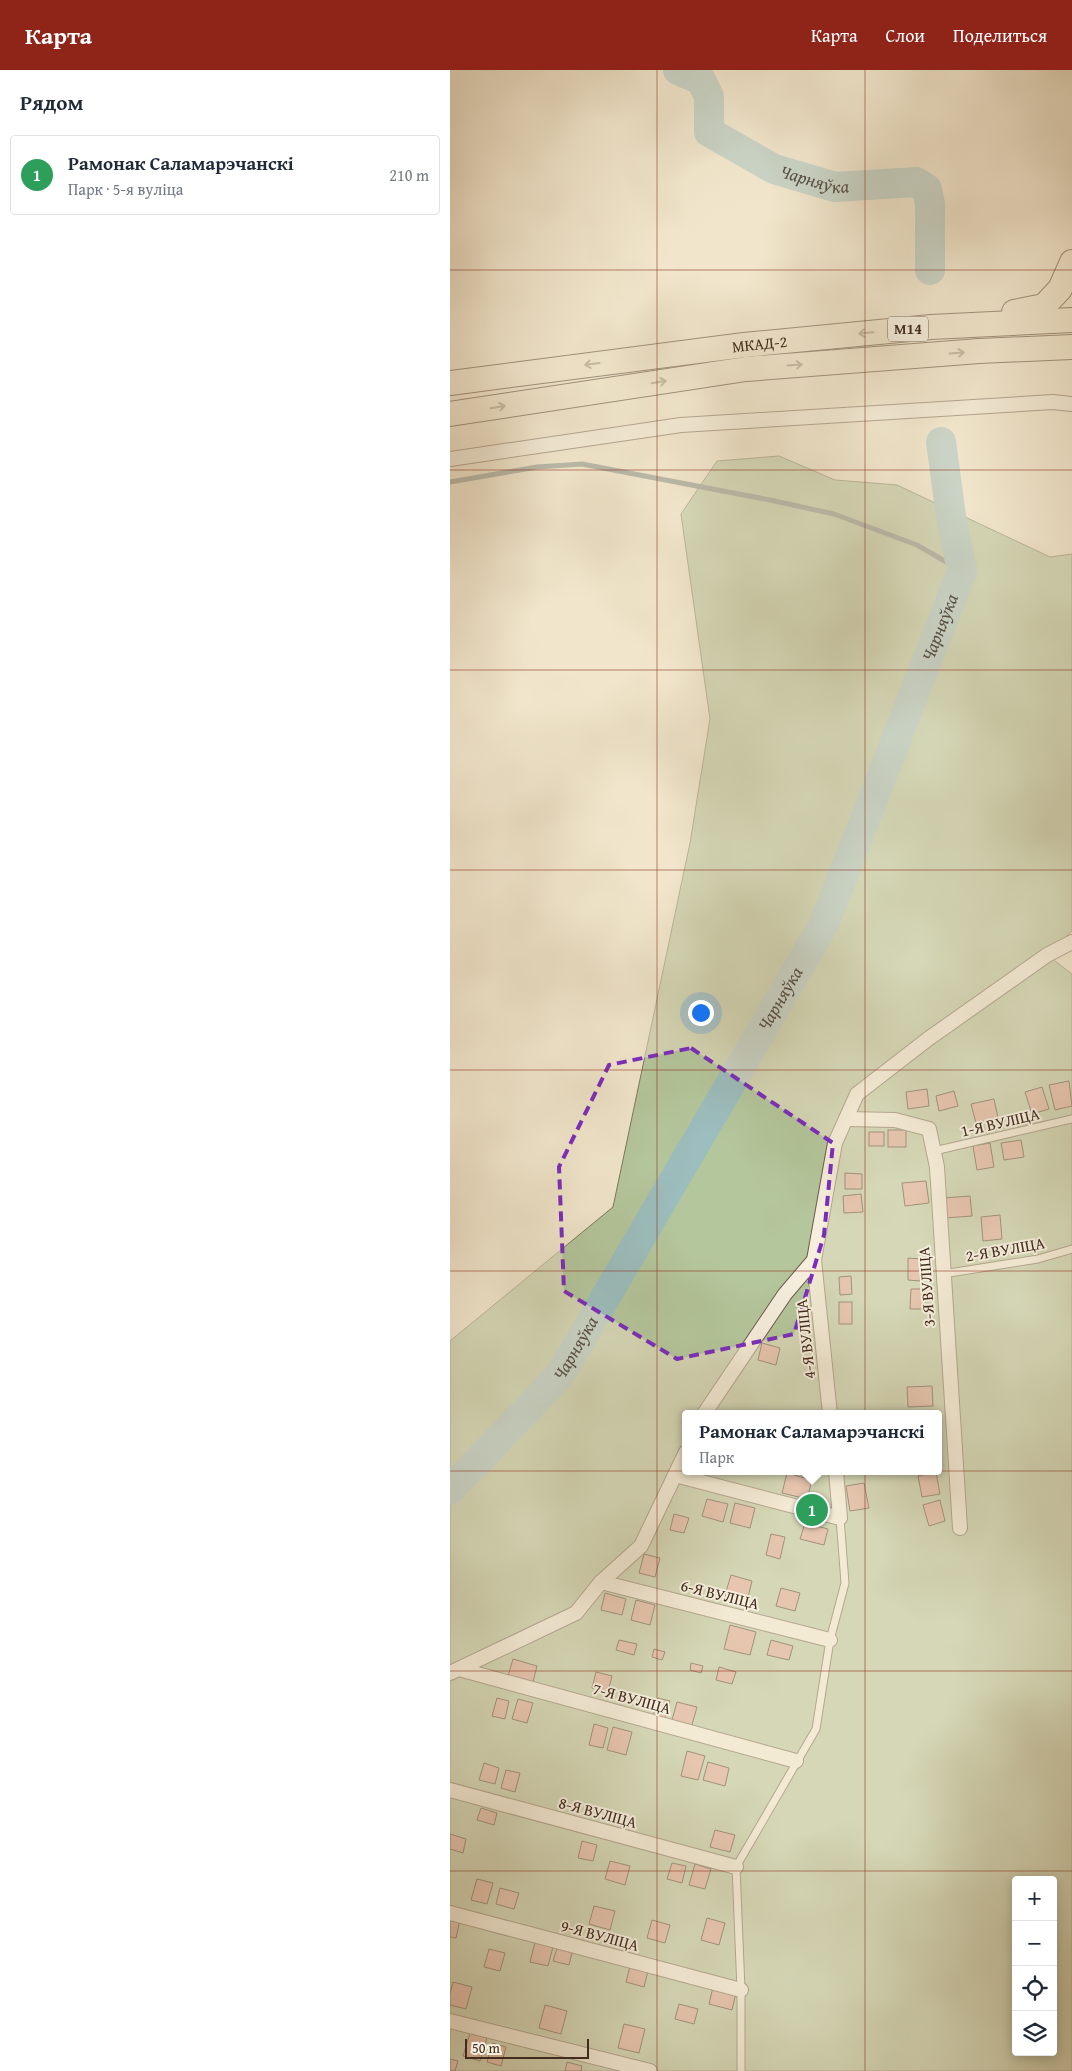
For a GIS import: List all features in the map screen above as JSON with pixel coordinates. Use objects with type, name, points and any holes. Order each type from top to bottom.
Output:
[{"type":"highway","points":[[931,327],[1044,306],[1060,289],[1072,262]]},
{"type":"highway","name":"МКАД-2","points":[[450,383],[744,344],[931,327],[1072,320]]},
{"type":"highway","name":"М14","points":[[450,414],[746,369],[979,351],[1072,347]]},
{"type":"street","points":[[450,459],[681,425],[1053,402],[1072,404]]},
{"type":"street","points":[[707,1410],[785,1294],[814,1260],[835,1143],[856,1094],[928,1039],[1047,956],[1072,942]]},
{"type":"street","name":"3-Я ВУЛІЦА","points":[[846,1119],[895,1120],[929,1129],[937,1167],[960,1528]]},
{"type":"street","name":"4-Я ВУЛІЦА","points":[[814,1260],[830,1410]]},
{"type":"street","points":[[455,1671],[576,1613],[601,1582],[641,1546],[682,1460]]},
{"type":"street","points":[[675,1475],[840,1518],[836,1475]]},
{"type":"street","name":"6-Я ВУЛІЦА","points":[[601,1582],[830,1640]]},
{"type":"street","name":"7-Я ВУЛІЦА","points":[[455,1671],[796,1761]]},
{"type":"street","name":"8-Я ВУЛІЦА","points":[[450,1790],[736,1867]]},
{"type":"street","name":"9-Я ВУЛІЦА","points":[[450,1913],[741,1990]]},
{"type":"street","points":[[450,2021],[650,2071]]},
{"type":"lane","name":"1-Я ВУЛІЦА","points":[[934,1151],[1072,1119]]},
{"type":"lane","name":"2-Я ВУЛІЦА","points":[[943,1274],[1038,1259],[1072,1249]]},
{"type":"lane","points":[[741,2071],[741,1990],[736,1867],[816,1729],[830,1640],[845,1583],[840,1518]]},
{"type":"highlighted area","points":[[691,1048],[833,1143],[824,1235],[794,1334],[677,1359],[564,1291],[559,1167],[609,1065]]},
{"type":"green space","points":[[779,456],[835,480],[897,485],[1050,557],[1072,554],[1072,931],[1047,955],[1072,974],[1072,2071],[450,2071],[450,1341],[613,1207],[690,843],[710,719],[681,514],[717,461]]},
{"type":"building","points":[[1069,1081],[1072,1106],[1055,1110],[1049,1085]]},
{"type":"building","points":[[1042,1087],[1049,1109],[1032,1114],[1025,1092]]},
{"type":"building","points":[[927,1089],[929,1106],[908,1109],[906,1092]]},
{"type":"building","points":[[954,1091],[958,1106],[939,1111],[936,1096]]},
{"type":"building","points":[[994,1099],[998,1118],[976,1123],[971,1104]]},
{"type":"building","points":[[888,1130],[906,1130],[906,1147],[888,1147]]},
{"type":"building","points":[[869,1132],[884,1132],[884,1146],[869,1146]]},
{"type":"building","points":[[1021,1140],[1024,1157],[1004,1160],[1001,1143]]},
{"type":"building","points":[[990,1143],[994,1167],[977,1170],[973,1146]]},
{"type":"building","points":[[845,1173],[862,1174],[862,1189],[845,1189]]},
{"type":"building","points":[[926,1181],[929,1203],[905,1206],[902,1183]]},
{"type":"building","points":[[861,1194],[863,1212],[844,1213],[843,1196]]},
{"type":"building","points":[[970,1196],[972,1216],[945,1218],[943,1198]]},
{"type":"building","points":[[1000,1215],[1002,1239],[983,1241],[981,1217]]},
{"type":"building","points":[[908,1258],[921,1259],[920,1281],[908,1280]]},
{"type":"building","points":[[851,1276],[852,1294],[840,1295],[839,1277]]},
{"type":"building","points":[[911,1289],[925,1289],[925,1309],[910,1309]]},
{"type":"building","points":[[839,1302],[852,1302],[852,1324],[839,1324]]},
{"type":"building","points":[[762,1343],[780,1348],[776,1365],[758,1360]]},
{"type":"building","points":[[932,1386],[933,1406],[908,1407],[907,1387]]},
{"type":"building","points":[[786,1475],[812,1480],[807,1499],[782,1493]]},
{"type":"building","points":[[937,1475],[940,1494],[922,1497],[918,1476]]},
{"type":"building","points":[[864,1483],[869,1508],[850,1511],[846,1486]]},
{"type":"building","points":[[707,1499],[728,1504],[723,1522],[702,1516]]},
{"type":"building","points":[[940,1500],[945,1521],[929,1526],[923,1505]]},
{"type":"building","points":[[735,1503],[755,1508],[750,1528],[730,1523]]},
{"type":"building","points":[[674,1514],[689,1518],[684,1533],[670,1530]]},
{"type":"building","points":[[805,1523],[828,1529],[824,1545],[800,1539]]},
{"type":"building","points":[[771,1534],[785,1537],[780,1559],[766,1555]]},
{"type":"building","points":[[644,1554],[660,1558],[655,1577],[639,1573]]},
{"type":"building","points":[[731,1575],[752,1581],[747,1601],[725,1595]]},
{"type":"building","points":[[781,1588],[800,1593],[795,1611],[776,1606]]},
{"type":"building","points":[[605,1593],[626,1599],[622,1615],[601,1610]]},
{"type":"building","points":[[636,1600],[655,1605],[650,1625],[631,1620]]},
{"type":"building","points":[[730,1625],[756,1632],[750,1655],[724,1649]]},
{"type":"building","points":[[619,1640],[637,1644],[634,1655],[616,1650]]},
{"type":"building","points":[[771,1640],[793,1646],[789,1660],[767,1655]]},
{"type":"building","points":[[654,1649],[665,1652],[662,1660],[652,1657]]},
{"type":"building","points":[[513,1659],[537,1666],[533,1682],[508,1676]]},
{"type":"building","points":[[691,1663],[703,1666],[701,1673],[690,1670]]},
{"type":"building","points":[[719,1667],[736,1672],[732,1684],[716,1680]]},
{"type":"building","points":[[596,1672],[612,1676],[608,1692],[592,1688]]},
{"type":"building","points":[[497,1698],[509,1701],[505,1719],[492,1716]]},
{"type":"building","points":[[658,1698],[670,1701],[665,1719],[653,1716]]},
{"type":"building","points":[[518,1699],[533,1703],[527,1723],[512,1719]]},
{"type":"building","points":[[677,1702],[697,1707],[692,1725],[672,1720]]},
{"type":"building","points":[[594,1724],[608,1728],[603,1748],[589,1745]]},
{"type":"building","points":[[613,1727],[632,1732],[626,1755],[607,1750]]},
{"type":"building","points":[[687,1751],[705,1756],[698,1780],[681,1776]]},
{"type":"building","points":[[708,1762],[729,1768],[725,1786],[703,1780]]},
{"type":"building","points":[[484,1763],[499,1768],[495,1784],[479,1780]]},
{"type":"building","points":[[506,1770],[520,1773],[515,1792],[501,1788]]},
{"type":"building","points":[[481,1808],[497,1813],[494,1825],[477,1820]]},
{"type":"building","points":[[715,1830],[735,1835],[730,1852],[710,1847]]},
{"type":"building","points":[[450,1834],[466,1839],[463,1853],[450,1849]]},
{"type":"building","points":[[582,1841],[597,1845],[593,1861],[578,1858]]},
{"type":"building","points":[[610,1861],[630,1866],[625,1885],[605,1879]]},
{"type":"building","points":[[672,1863],[686,1866],[682,1883],[667,1879]]},
{"type":"building","points":[[695,1864],[711,1869],[705,1889],[689,1885]]},
{"type":"building","points":[[477,1879],[493,1883],[487,1904],[471,1900]]},
{"type":"building","points":[[500,1888],[519,1893],[514,1909],[496,1904]]},
{"type":"building","points":[[594,1906],[615,1911],[610,1930],[589,1924]]},
{"type":"building","points":[[450,1917],[460,1920],[456,1938],[450,1937]]},
{"type":"building","points":[[707,1918],[725,1923],[719,1945],[701,1940]]},
{"type":"building","points":[[652,1920],[670,1925],[665,1943],[647,1938]]},
{"type":"building","points":[[535,1942],[553,1947],[548,1966],[530,1962]]},
{"type":"building","points":[[558,1945],[573,1949],[569,1965],[553,1961]]},
{"type":"building","points":[[489,1949],[505,1953],[500,1971],[484,1967]]},
{"type":"building","points":[[630,1966],[648,1971],[644,1987],[626,1982]]},
{"type":"building","points":[[453,1982],[472,1987],[466,2009],[450,2005]]},
{"type":"building","points":[[713,1987],[736,1993],[732,2010],[709,2004]]},
{"type":"building","points":[[679,2004],[698,2009],[694,2024],[675,2019]]},
{"type":"building","points":[[545,2005],[567,2011],[561,2034],[539,2028]]},
{"type":"building","points":[[624,2024],[645,2029],[639,2053],[618,2048]]},
{"type":"building","points":[[470,2033],[487,2038],[480,2061],[463,2056]]},
{"type":"building","points":[[492,2043],[506,2047],[501,2066],[487,2062]]},
{"type":"building","points":[[450,2059],[458,2061],[455,2071],[450,2070]]},
{"type":"building","points":[[567,2062],[582,2066],[581,2071],[565,2071]]},
{"type":"waterway","name":"Чарняўка","points":[[678,70],[701,80],[709,97],[709,132],[774,169],[835,187],[916,182],[927,189],[930,204],[930,270]]},
{"type":"waterway","name":"Чарняўка","points":[[450,1490],[560,1375],[824,924],[962,571],[951,516],[941,442]]},
{"type":"waterway","points":[[450,482],[537,467],[582,464],[834,514],[917,545],[962,571]]},
{"type":"place","name":"Рамонак Саламарэчанскі","points":[[812,1510]]}]
